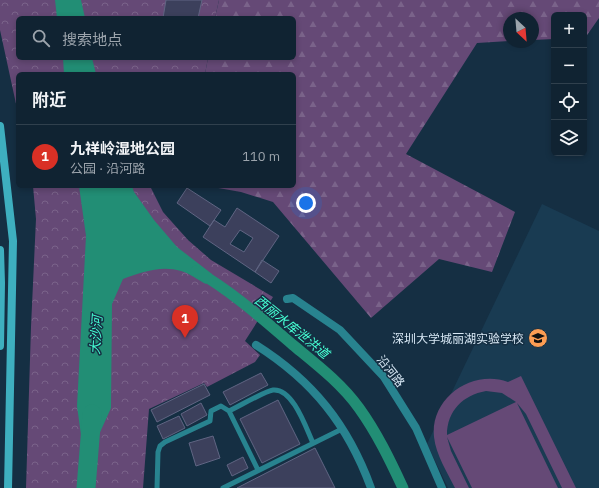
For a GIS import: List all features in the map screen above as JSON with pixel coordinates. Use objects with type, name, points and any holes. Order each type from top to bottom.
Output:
[{"type":"street","points":[[0,126],[12,222],[8,488]]},
{"type":"street","points":[[0,346],[0,254],[12,256]]},
{"type":"street","points":[[0,266],[12,256]]},
{"type":"street","name":"沿河路","points":[[287,299],[293,298],[340,330],[384,377],[416,428],[442,488]]},
{"type":"street","points":[[256,345],[280,361],[308,385],[330,410],[358,458],[371,488]]},
{"type":"lane","points":[[229,411],[272,390],[280,390],[287,394],[293,401],[313,443]]},
{"type":"lane","points":[[157,488],[158,452],[160,446],[165,442],[210,421],[211,411],[221,406],[229,411],[258,470]]},
{"type":"lane","points":[[223,488],[342,429]]},
{"type":"shaded area","name":"深圳大学城丽湖实验学校","points":[[542,204],[599,231],[599,488],[448,488],[427,444]]},
{"type":"green space","points":[[0,0],[219,0],[215,16],[16,16],[16,60],[208,60],[205,72],[16,72],[16,104],[0,30]]},
{"type":"green space","points":[[219,0],[599,0],[599,18],[587,35],[587,12],[551,12],[551,39],[539,40],[539,12],[503,12],[503,41],[477,43],[406,154],[515,212],[492,272],[439,259],[371,318],[273,202],[241,192],[218,188],[296,188],[296,72],[205,72],[208,60],[296,60],[296,16],[215,16]]},
{"type":"green space","points":[[33,188],[151,188],[163,212],[188,240],[211,260],[273,297],[245,341],[260,355],[255,362],[207,387],[204,383],[149,409],[143,488],[26,488],[36,219]]},
{"type":"green space","points":[[521,376],[576,488],[562,488],[526,414],[517,403],[558,488],[472,488],[447,437],[451,451],[469,488],[455,488],[442,463],[435,444],[435,423],[439,410],[446,399],[456,390],[468,383],[494,379],[508,382]],"holes":[[[486,391],[502,393],[516,402],[447,435],[448,426],[453,412],[464,400],[470,396]]]},
{"type":"water","points":[[55,0],[81,0],[85,16],[57,16]]},
{"type":"water","points":[[63,60],[92,60],[96,72],[64,72]]},
{"type":"water","points":[[79,188],[133,188],[154,220],[177,247],[212,274],[206,284],[184,272],[174,269],[152,270],[123,279],[112,304],[111,408],[97,439],[85,440],[81,435],[77,406],[86,236]]},
{"type":"building","points":[[166,0],[202,0],[198,16],[163,16]]},
{"type":"building","points":[[187,188],[221,210],[210,226],[177,203]]},
{"type":"building","points":[[237,208],[279,236],[255,272],[203,237],[214,220],[225,227]],"holes":[[[240,230],[253,238],[244,252],[230,244]]]},
{"type":"building","points":[[262,260],[279,271],[271,283],[255,272]]},
{"type":"building","points":[[261,373],[268,385],[230,405],[223,392]]},
{"type":"building","points":[[204,384],[210,395],[157,422],[151,410]]},
{"type":"building","points":[[278,400],[300,444],[262,463],[240,419]]},
{"type":"building","points":[[201,403],[207,415],[187,426],[181,414]]},
{"type":"building","points":[[179,416],[185,428],[163,439],[157,426]]},
{"type":"building","points":[[213,436],[220,458],[196,466],[189,443]]},
{"type":"building","points":[[315,448],[335,488],[237,488]]},
{"type":"building","points":[[243,457],[248,468],[232,476],[227,465]]},
{"type":"waterway","name":"西丽水库泄洪道","points":[[196,271],[246,305],[344,390],[372,427],[403,488]]},
{"type":"waterway","name":"大沙河","points":[[86,488],[92,414]]},
{"type":"place","name":"九祥岭湿地公园","points":[[185,338]]},
{"type":"place","name":"深圳大学城丽湖实验学校","points":[[538,338]]}]
